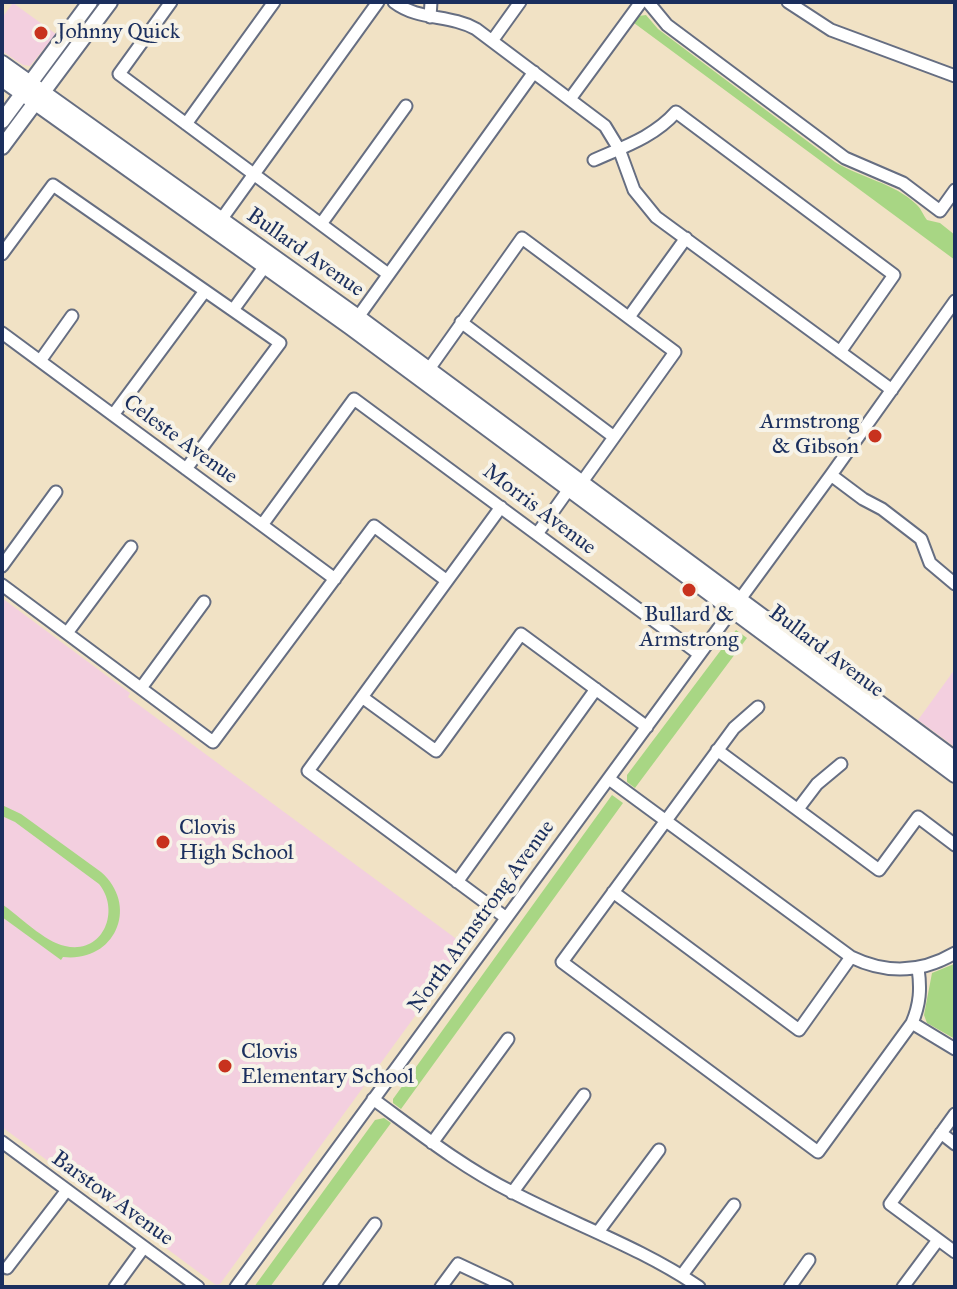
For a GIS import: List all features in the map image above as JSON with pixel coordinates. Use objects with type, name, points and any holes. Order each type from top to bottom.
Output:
[{"type":"main road","points":[[2,147],[90,2]]},
{"type":"main road","points":[[2,121],[32,93],[110,2]]},
{"type":"main road","name":"Bullard Avenue","points":[[2,63],[32,93],[354,322],[516,450],[542,462],[575,486]]},
{"type":"main road","name":"Bullard Avenue","points":[[2,79],[32,93]]},
{"type":"main road","name":"Bullard Avenue","points":[[354,322],[429,369],[575,486],[955,759]]},
{"type":"main road","name":"Bullard Avenue","points":[[736,604],[955,775]]},
{"type":"street","points":[[171,2],[119,74],[388,274]]},
{"type":"street","points":[[186,124],[274,2]]},
{"type":"street","points":[[217,225],[378,2]]},
{"type":"street","points":[[394,2],[408,12],[457,19],[476,29],[605,126],[644,205],[892,390]]},
{"type":"street","points":[[430,17],[431,2]]},
{"type":"street","points":[[492,41],[520,2]]},
{"type":"street","points":[[570,99],[641,2]]},
{"type":"street","points":[[648,2],[667,25],[845,158],[903,183],[940,211],[955,190]]},
{"type":"street","points":[[788,2],[831,30],[954,74]]},
{"type":"street","points":[[354,322],[534,72]]},
{"type":"street","points":[[321,224],[406,106]]},
{"type":"street","points":[[594,160],[658,130],[676,112],[894,275],[840,352]]},
{"type":"street","points":[[2,254],[53,185],[280,343],[186,469]]},
{"type":"street","points":[[429,369],[522,238],[675,352],[614,437],[537,534]]},
{"type":"street","points":[[629,317],[686,238]]},
{"type":"street","points":[[233,310],[268,261]]},
{"type":"street","points":[[113,415],[205,291]]},
{"type":"street","name":"North Armstrong Avenue","points":[[236,1287],[955,301]]},
{"type":"street","points":[[40,361],[72,316]]},
{"type":"street","points":[[461,322],[614,437]]},
{"type":"street","name":"Celeste Avenue","points":[[2,333],[335,579]]},
{"type":"street","name":"Morris Avenue","points":[[262,525],[354,399],[699,654]]},
{"type":"street","points":[[831,475],[921,539],[930,563],[955,584]]},
{"type":"street","points":[[2,566],[56,492]]},
{"type":"street","points":[[501,507],[308,771],[505,917]]},
{"type":"street","points":[[2,585],[213,742],[374,526],[447,581]]},
{"type":"street","points":[[67,633],[131,547]]},
{"type":"street","points":[[141,688],[204,602]]},
{"type":"street","points":[[362,697],[436,751],[521,634],[647,727]]},
{"type":"street","points":[[457,882],[596,689]]},
{"type":"street","points":[[758,707],[734,728],[717,750],[562,962],[818,1152],[912,1023],[919,1006],[921,988],[918,968]]},
{"type":"street","points":[[717,750],[879,870],[918,817],[955,845]]},
{"type":"street","points":[[798,809],[817,784],[841,764]]},
{"type":"street","points":[[609,779],[851,957],[883,969],[918,968],[955,953]]},
{"type":"street","points":[[613,892],[799,1030],[851,957]]},
{"type":"street","points":[[912,1023],[955,1049]]},
{"type":"street","points":[[432,1143],[508,1039]]},
{"type":"street","points":[[512,1193],[584,1095]]},
{"type":"street","points":[[373,1099],[432,1143],[512,1193],[630,1246],[699,1287]]},
{"type":"street","points":[[955,1114],[890,1204],[955,1252]]},
{"type":"street","points":[[941,1133],[955,1144]]},
{"type":"street","name":"Barstow Avenue","points":[[2,1142],[198,1287]]},
{"type":"street","points":[[598,1232],[659,1150]]},
{"type":"street","points":[[7,1268],[67,1190]]},
{"type":"street","points":[[682,1275],[734,1205]]},
{"type":"street","points":[[329,1287],[375,1224]]},
{"type":"street","points":[[903,1287],[938,1240]]},
{"type":"street","points":[[115,1287],[144,1247]]},
{"type":"street","points":[[790,1287],[809,1260]]},
{"type":"street","points":[[441,1287],[458,1264],[507,1287]]},
{"type":"shaded area","points":[[13,3],[56,34],[30,66],[23,65],[2,51],[2,18]]},
{"type":"shaded area","points":[[2,598],[130,693],[128,697],[466,946],[220,1284],[216,1285],[2,1127]]},
{"type":"shaded area","points":[[955,669],[955,747],[918,720]]},
{"type":"green space","points":[[646,15],[658,29],[835,162],[907,197],[927,220],[940,223],[955,235],[955,260],[634,23],[639,16]]},
{"type":"green space","points":[[736,630],[747,638],[635,788],[627,782],[627,775]]},
{"type":"green space","points":[[612,795],[623,803],[401,1109],[393,1103],[393,1099]]},
{"type":"green space","points":[[2,805],[21,814],[101,872],[113,886],[119,900],[120,915],[116,930],[108,942],[96,951],[63,957],[61,960],[2,917],[2,904],[57,944],[78,947],[98,937],[108,918],[108,906],[99,884],[15,822],[2,816]]},
{"type":"green space","points":[[954,964],[955,1039],[927,1023],[924,1015],[932,973]]},
{"type":"green space","points":[[384,1118],[391,1123],[270,1287],[254,1287],[375,1120]]},
{"type":"place","name":"Johnny Quick","points":[[41,33]]},
{"type":"place","name":"Armstrong & Gibson","points":[[875,436]]},
{"type":"place","name":"Bullard & Armstrong","points":[[689,590]]},
{"type":"place","name":"Clovis High School","points":[[163,842]]},
{"type":"place","name":"Clovis Elementary School","points":[[225,1066]]}]
